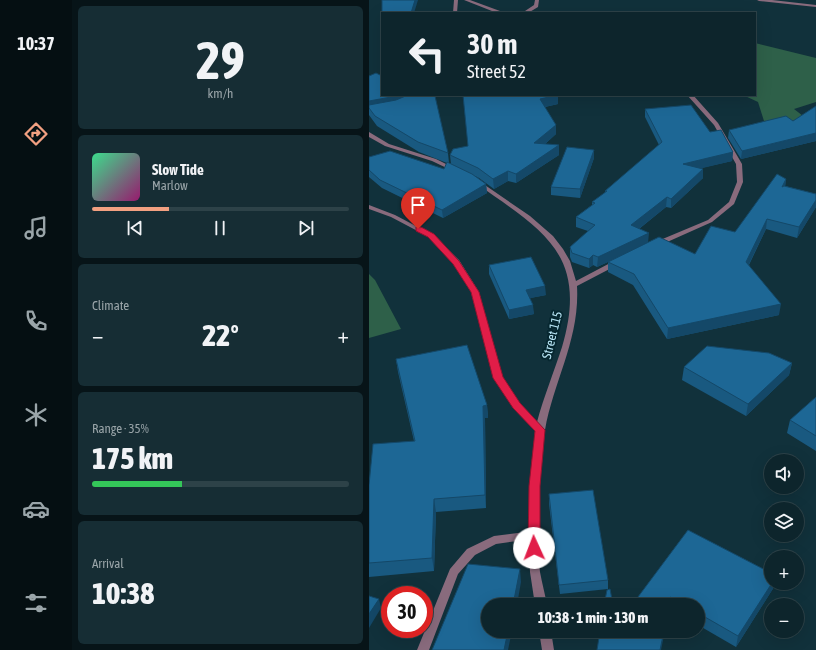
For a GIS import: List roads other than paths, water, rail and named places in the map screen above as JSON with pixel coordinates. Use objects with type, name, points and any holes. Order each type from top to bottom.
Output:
[{"type":"street","points":[[455,12],[456,0]]},
{"type":"street","points":[[466,0],[499,12]]},
{"type":"street","points":[[526,12],[536,6],[537,0]]},
{"type":"street","points":[[759,0],[816,6]]},
{"type":"street","points":[[767,1],[792,0]]},
{"type":"street","points":[[648,248],[710,222],[732,203],[740,182],[739,164],[717,124],[691,96]]},
{"type":"street","name":"Street 115","points":[[369,134],[387,145],[434,160],[465,175],[539,228],[554,242],[566,260],[573,285],[572,323],[540,430],[534,486],[533,535],[535,572],[540,598]]},
{"type":"street","points":[[369,207],[393,216],[431,236],[456,262],[475,292],[498,378],[517,406],[540,430]]},
{"type":"street","points":[[573,285],[627,258]]},
{"type":"street","points":[[423,650],[453,572],[471,552],[494,540],[533,535]]},
{"type":"street","points":[[546,638],[548,650]]}]
